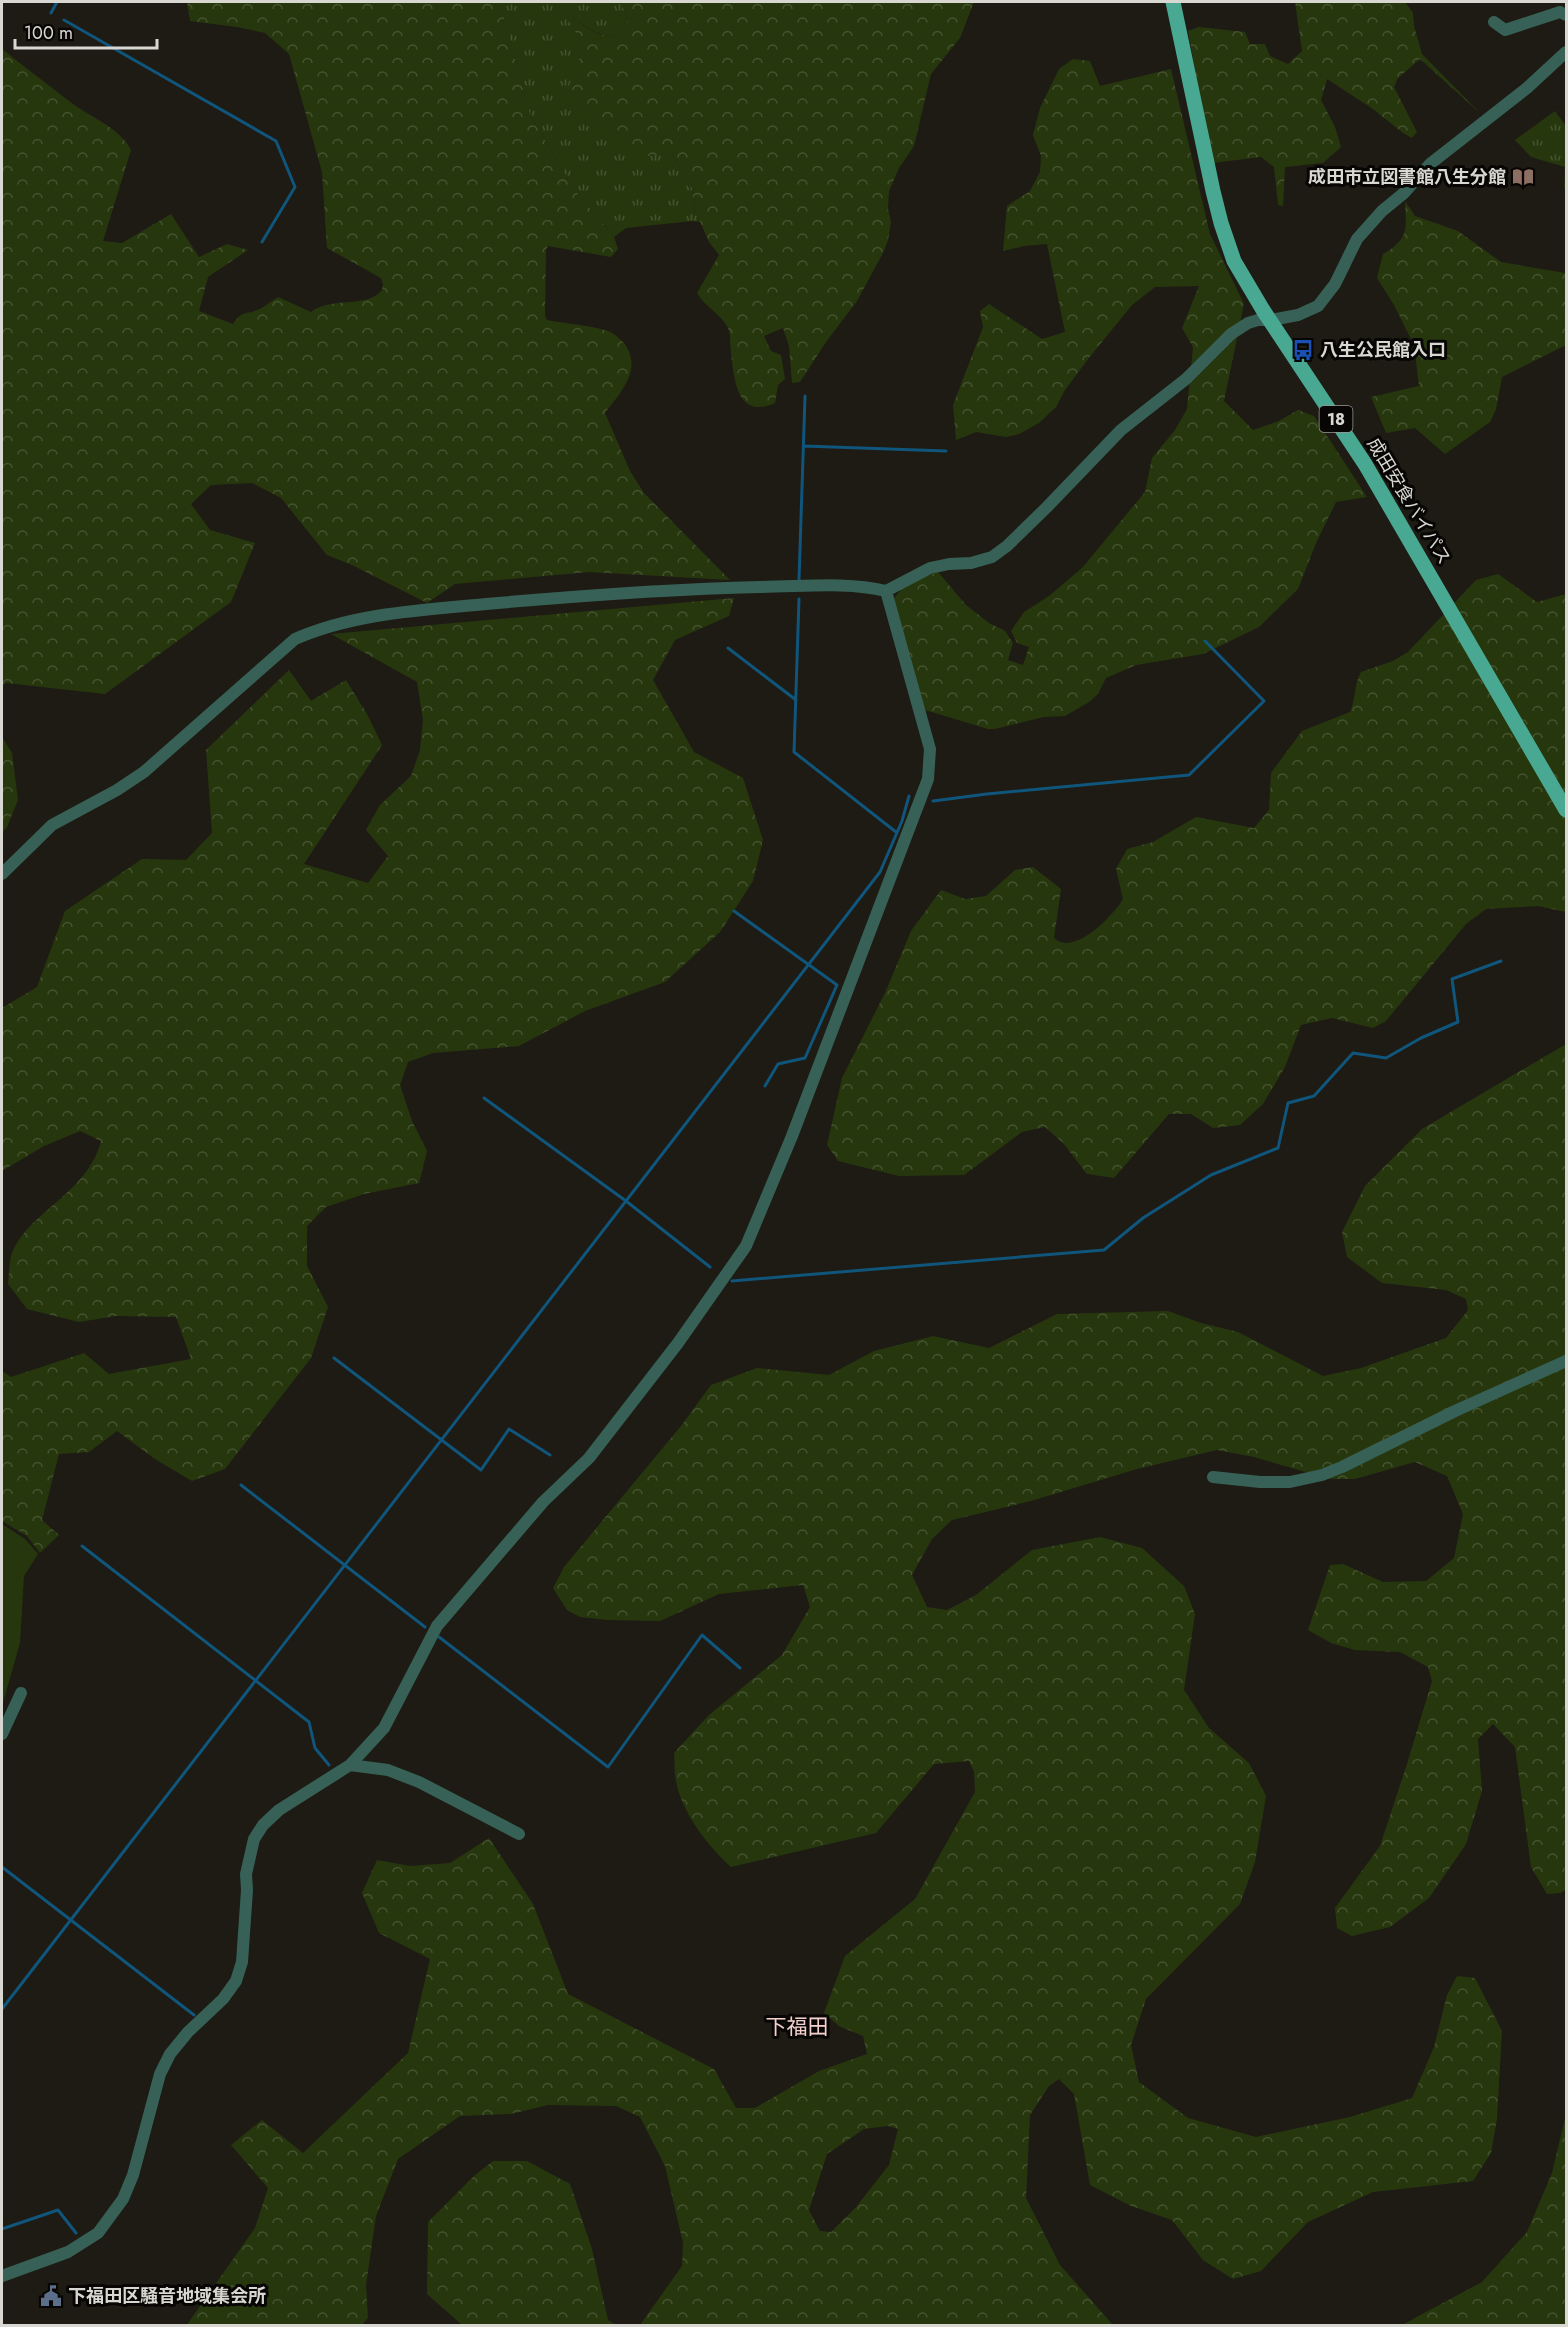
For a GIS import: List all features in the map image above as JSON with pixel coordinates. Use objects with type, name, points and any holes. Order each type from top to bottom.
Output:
[{"type":"main road","name":"成田安食バイパス","points":[[1173,2],[1221,223],[1234,261],[1370,474],[1566,810]]},
{"type":"street","points":[[1494,22],[1505,30],[1560,12],[1566,15]]},
{"type":"street","points":[[2,874],[52,825],[117,790],[144,772],[295,639],[325,627],[378,616],[466,606],[665,590],[840,586],[870,587],[886,591],[930,567],[971,563],[992,557],[1007,546],[1047,507],[1121,430],[1186,379],[1231,334],[1248,323],[1298,315],[1317,306],[1335,284],[1357,239],[1382,211],[1414,183],[1430,164],[1527,88],[1566,52]]},
{"type":"street","points":[[2,2276],[69,2252],[98,2233],[123,2199],[135,2167],[160,2074],[170,2054],[236,1981],[242,1962],[246,1874],[254,1839],[262,1825],[279,1810],[350,1765],[384,1728],[436,1626],[543,1502],[589,1458],[678,1343],[746,1246],[755,1229],[928,779],[930,749],[886,591]]},
{"type":"street","points":[[1213,1477],[1260,1482],[1290,1482],[1322,1475],[1566,1361]]},
{"type":"street","points":[[2,1734],[21,1693]]},
{"type":"street","points":[[350,1765],[388,1770],[419,1782],[519,1834]]},
{"type":"green space","points":[[187,2],[497,2],[504,18],[530,115],[574,189],[614,237],[618,249],[611,257],[548,246],[546,250],[545,316],[547,320],[608,331],[626,346],[630,355],[630,373],[622,390],[605,413],[630,471],[644,493],[730,580],[589,572],[455,584],[427,603],[352,565],[327,555],[281,498],[252,483],[211,485],[191,504],[210,530],[255,543],[231,602],[105,694],[6,683],[2,686],[2,49],[73,104],[113,129],[131,150],[103,241],[122,243],[171,214],[199,257],[227,244],[248,250],[208,277],[199,311],[233,324],[241,315],[260,309],[278,297],[311,312],[328,304],[367,299],[382,290],[381,278],[327,248],[322,172],[289,54],[265,33],[190,21]]},
{"type":"green space","points":[[497,2],[621,2],[628,20],[619,35],[610,36],[595,32],[562,8],[581,45],[580,61],[570,85],[586,109],[648,155],[672,154],[692,188],[695,210],[700,222],[626,228],[614,237],[574,189],[530,115],[504,19]]},
{"type":"green space","points":[[621,2],[974,2],[960,38],[931,74],[914,146],[899,168],[889,191],[888,209],[891,222],[888,240],[857,301],[800,382],[792,383],[789,346],[783,328],[764,336],[771,351],[781,355],[785,379],[778,385],[775,403],[762,407],[745,402],[736,385],[728,328],[697,293],[719,255],[709,242],[695,210],[692,188],[672,154],[648,156],[586,109],[569,85],[579,60],[580,44],[560,6],[587,28],[610,36],[619,35],[628,20]]},
{"type":"green space","points":[[1295,2],[1405,2],[1413,13],[1414,26],[1422,54],[1480,113],[1420,59],[1398,78],[1394,87],[1417,132],[1412,138],[1327,79],[1321,100],[1335,127],[1341,147],[1323,163],[1285,167],[1283,206],[1278,205],[1274,167],[1261,157],[1212,163],[1188,31],[1199,27],[1245,32],[1250,44],[1265,44],[1270,56],[1288,64],[1302,51]]},
{"type":"green space","points":[[1073,59],[1090,61],[1100,86],[1171,69],[1210,234],[1244,304],[1224,401],[1253,430],[1279,421],[1298,410],[1314,416],[1367,497],[1336,502],[1316,543],[1298,589],[1259,627],[1203,654],[1136,665],[1106,678],[1098,694],[1065,716],[1044,717],[988,729],[925,710],[893,600],[905,584],[938,572],[966,605],[989,623],[1005,631],[1013,643],[1008,660],[1023,665],[1029,647],[1017,643],[1011,631],[1024,612],[1049,596],[1083,567],[1145,492],[1152,458],[1175,430],[1187,409],[1193,347],[1182,328],[1199,286],[1155,287],[1132,305],[1088,359],[1065,390],[1056,407],[1039,423],[1019,434],[1006,437],[976,432],[956,440],[953,405],[983,327],[980,311],[989,304],[1042,339],[1065,332],[1047,244],[1003,251],[1007,206],[1030,191],[1040,172],[1041,156],[1033,135],[1040,108],[1059,69]]},
{"type":"green space","points":[[1555,111],[1566,126],[1566,188],[1564,189],[1565,167],[1531,157],[1515,140]]},
{"type":"green space","points":[[1405,201],[1415,216],[1458,231],[1501,262],[1565,273],[1566,266],[1566,345],[1502,377],[1496,409],[1490,422],[1445,454],[1415,428],[1386,433],[1371,397],[1419,386],[1414,345],[1394,305],[1377,278],[1383,254],[1402,238],[1406,226]]},
{"type":"green space","points":[[1498,574],[1537,602],[1566,594],[1566,912],[1538,906],[1486,909],[1466,924],[1386,1021],[1373,1028],[1332,1018],[1301,1025],[1285,1067],[1263,1104],[1240,1125],[1213,1128],[1191,1114],[1169,1114],[1114,1178],[1087,1174],[1063,1143],[1045,1127],[1022,1132],[964,1175],[899,1176],[838,1161],[827,1145],[842,1078],[885,993],[911,931],[941,890],[965,899],[986,896],[1015,870],[1033,867],[1061,889],[1054,938],[1062,942],[1072,942],[1082,938],[1102,924],[1123,899],[1116,869],[1127,849],[1153,842],[1196,817],[1254,828],[1269,810],[1271,773],[1302,731],[1350,712],[1361,672],[1393,661],[1408,652],[1476,580]]},
{"type":"green space","points":[[734,598],[729,616],[675,640],[653,680],[694,752],[743,778],[763,840],[753,881],[720,932],[665,982],[585,1011],[519,1046],[433,1053],[408,1062],[400,1085],[412,1121],[427,1151],[419,1183],[364,1194],[326,1207],[307,1226],[307,1266],[328,1307],[311,1358],[225,1469],[192,1481],[155,1459],[117,1431],[89,1452],[59,1454],[42,1520],[59,1535],[40,1553],[27,1536],[2,1521],[2,1371],[11,1377],[84,1353],[109,1374],[191,1359],[176,1317],[116,1316],[79,1322],[27,1309],[8,1284],[11,1256],[19,1241],[29,1227],[83,1176],[94,1160],[101,1141],[80,1131],[44,1146],[2,1171],[2,1008],[37,987],[65,911],[142,859],[186,860],[212,833],[206,750],[289,670],[311,701],[346,680],[367,714],[382,745],[304,864],[368,883],[388,856],[366,830],[380,805],[411,776],[420,750],[423,720],[417,682],[331,634]]},
{"type":"green space","points":[[2,737],[12,753],[18,800],[7,827],[2,833]]},
{"type":"green space","points":[[1566,1044],[1566,1890],[1547,1894],[1531,1867],[1515,1747],[1493,1724],[1478,1739],[1482,1791],[1466,1844],[1429,1898],[1390,1927],[1352,1936],[1337,1928],[1335,1908],[1380,1846],[1432,1681],[1428,1667],[1400,1652],[1355,1650],[1331,1643],[1308,1630],[1330,1565],[1343,1564],[1383,1582],[1426,1581],[1454,1558],[1463,1514],[1447,1476],[1415,1462],[1355,1479],[1330,1479],[1254,1457],[1217,1450],[1137,1469],[1031,1501],[952,1520],[932,1539],[912,1575],[927,1607],[947,1610],[976,1595],[1032,1550],[1100,1537],[1142,1548],[1184,1586],[1195,1614],[1184,1690],[1209,1728],[1249,1763],[1266,1796],[1255,1862],[1240,1904],[1146,1999],[1131,2045],[1139,2082],[1188,2118],[1256,2137],[1350,2117],[1412,2098],[1434,2047],[1447,1995],[1457,1976],[1475,1978],[1502,2031],[1497,2119],[1491,2153],[1473,2181],[1373,2192],[1308,2222],[1261,2271],[1233,2279],[1203,2260],[1172,2220],[1131,2206],[1090,2185],[1074,2094],[1059,2079],[1049,2086],[1030,2115],[1026,2198],[1060,2265],[1113,2325],[640,2325],[682,2266],[683,2243],[665,2166],[640,2117],[616,2106],[548,2105],[511,2114],[460,2116],[398,2159],[376,2216],[366,2285],[368,2318],[362,2325],[186,2326],[255,2228],[268,2188],[231,2145],[262,2120],[303,2153],[408,2053],[430,1959],[379,1933],[362,1893],[377,1860],[410,1866],[450,1863],[489,1838],[533,1904],[568,1994],[714,2069],[736,2108],[755,2108],[819,2071],[867,2054],[863,2036],[839,2026],[824,2013],[845,1956],[915,1899],[975,1792],[974,1772],[969,1761],[934,1764],[876,1833],[731,1867],[705,1839],[684,1805],[676,1781],[674,1753],[709,1715],[782,1655],[810,1607],[803,1585],[719,1594],[660,1621],[580,1617],[567,1610],[553,1588],[564,1567],[681,1426],[711,1385],[757,1368],[829,1375],[874,1351],[933,1336],[989,1348],[1057,1314],[1168,1311],[1201,1323],[1238,1332],[1323,1376],[1361,1368],[1446,1338],[1468,1310],[1466,1299],[1446,1290],[1382,1283],[1347,1257],[1342,1232],[1365,1186],[1422,1129]],"holes":[[[888,2126],[898,2129],[889,2165],[856,2207],[831,2232],[820,2231],[809,2210],[827,2154],[864,2129]]]},
{"type":"green space","points":[[2,1524],[25,1539],[38,1554],[24,1576],[20,1643],[2,1706]]},
{"type":"green space","points":[[1566,2114],[1566,2325],[1402,2325],[1482,2282],[1527,2232],[1552,2173]]},
{"type":"green space","points":[[493,2161],[527,2161],[570,2184],[592,2249],[608,2320],[616,2325],[462,2325],[427,2294],[428,2222],[474,2176]]},
{"type":"waterway","points":[[51,13],[57,2]]},
{"type":"waterway","points":[[64,20],[276,141],[295,187],[262,242]]},
{"type":"waterway","points":[[799,580],[805,396]]},
{"type":"waterway","points":[[804,446],[946,451]]},
{"type":"waterway","points":[[799,599],[794,752],[896,832]]},
{"type":"waterway","points":[[933,801],[1189,775],[1264,701],[1205,641]]},
{"type":"waterway","points":[[728,648],[796,700]]},
{"type":"waterway","points":[[2,2009],[880,872],[902,821],[909,796]]},
{"type":"waterway","points":[[734,911],[837,985],[805,1058],[778,1064],[765,1086]]},
{"type":"waterway","points":[[732,1281],[1104,1250],[1143,1218],[1211,1175],[1278,1148],[1288,1103],[1314,1096],[1353,1053],[1386,1058],[1421,1038],[1458,1022],[1452,979],[1501,961]]},
{"type":"waterway","points":[[484,1098],[626,1201],[710,1267]]},
{"type":"waterway","points":[[334,1358],[481,1470],[509,1429],[550,1455]]},
{"type":"waterway","points":[[241,1485],[425,1627]]},
{"type":"waterway","points":[[82,1546],[309,1722],[315,1748],[329,1765]]},
{"type":"waterway","points":[[439,1637],[608,1767],[702,1635],[740,1668]]},
{"type":"waterway","points":[[2,1867],[194,2015]]},
{"type":"waterway","points":[[2,2229],[58,2210],[76,2233]]},
{"type":"place","name":"成田市立図書館八生分館","points":[[1523,177]]},
{"type":"place","name":"八生公民館入口","points":[[1303,350]]},
{"type":"place","name":"下福田区騒音地域集会所","points":[[51,2296]]},
{"type":"district","name":"下福田","points":[[797,2027]]}]
